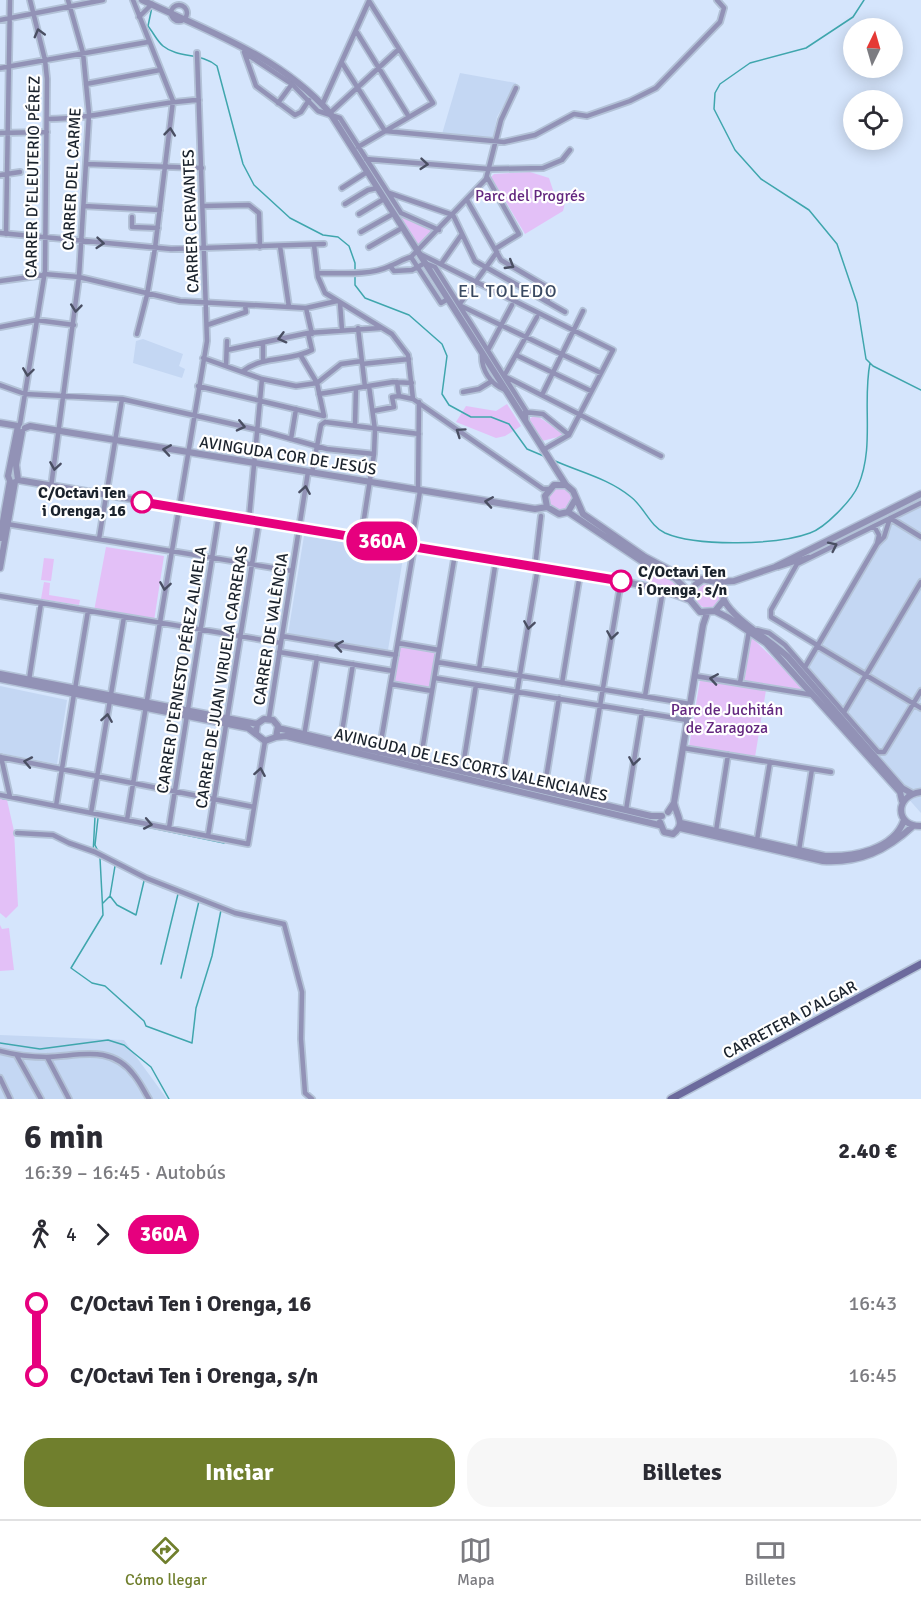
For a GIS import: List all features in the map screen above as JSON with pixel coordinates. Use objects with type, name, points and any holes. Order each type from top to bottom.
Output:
[{"type":"main road","name":"CARRETERA D'ALGAR","points":[[672,1099],[921,964]]},
{"type":"street","points":[[10,0],[7,174],[3,233],[155,248],[204,250],[324,244]]},
{"type":"street","name":"CARRER D'ELEUTERIO PÉREZ","points":[[20,428],[36,320],[43,296],[44,274],[47,132],[45,60],[30,0]]},
{"type":"street","name":"CARRER DEL CARME","points":[[51,487],[66,396],[79,277],[89,114],[83,53],[68,0]]},
{"type":"street","points":[[0,20],[103,0]]},
{"type":"street","points":[[133,0],[173,101],[167,167],[155,248],[137,334]]},
{"type":"street","points":[[142,0],[184,19],[293,78],[330,113],[377,188],[386,196],[453,215],[476,261],[565,312]]},
{"type":"street","points":[[385,132],[496,141],[519,140],[535,135],[574,114],[587,116],[630,101],[656,88],[720,22],[724,8],[717,0]]},
{"type":"street","points":[[322,105],[369,1]]},
{"type":"street","points":[[358,147],[433,103],[369,1]]},
{"type":"street","points":[[139,17],[152,4]]},
{"type":"street","points":[[171,14],[175,6],[182,5],[187,12],[184,19]]},
{"type":"street","points":[[356,31],[409,117]]},
{"type":"street","points":[[0,68],[148,42]]},
{"type":"street","points":[[330,113],[399,49]]},
{"type":"street","points":[[243,50],[292,84],[318,111],[330,113],[339,118],[366,159],[397,214],[402,228],[429,270],[432,282]]},
{"type":"street","points":[[243,50],[256,86],[295,115],[301,112],[309,100]]},
{"type":"street","name":"CARRER CERVANTES","points":[[127,820],[207,341],[197,53]]},
{"type":"street","points":[[342,62],[385,132]]},
{"type":"street","points":[[86,84],[160,70]]},
{"type":"street","points":[[278,102],[292,84]]},
{"type":"street","points":[[319,273],[354,273],[390,266],[396,261],[418,253],[487,177],[501,120],[516,88]]},
{"type":"street","points":[[47,118],[69,119],[173,101],[199,100]]},
{"type":"street","points":[[0,101],[8,101]]},
{"type":"street","points":[[0,133],[47,132]]},
{"type":"street","points":[[366,159],[489,169],[543,168],[562,160],[570,150]]},
{"type":"street","points":[[86,164],[202,168]]},
{"type":"street","points":[[0,175],[20,172]]},
{"type":"street","points":[[342,188],[367,172]]},
{"type":"street","points":[[459,305],[496,250],[519,234],[487,177]]},
{"type":"street","points":[[345,204],[368,190],[377,188]]},
{"type":"street","points":[[359,214],[386,196]]},
{"type":"street","points":[[467,200],[501,260],[552,290],[547,302]]},
{"type":"street","points":[[84,206],[160,210]]},
{"type":"street","points":[[203,206],[249,206],[259,213],[260,247]]},
{"type":"street","points":[[361,232],[397,214],[439,231]]},
{"type":"street","points":[[132,217],[132,227],[158,228]]},
{"type":"street","points":[[369,247],[402,228]]},
{"type":"street","points":[[441,264],[462,234]]},
{"type":"street","points":[[314,245],[325,293],[392,334],[409,360],[416,401],[419,434],[419,491],[398,643],[379,753]]},
{"type":"street","points":[[280,246],[289,307]]},
{"type":"street","points":[[418,253],[474,283],[613,350],[569,435],[543,450]]},
{"type":"street","points":[[411,257],[423,274],[448,299],[504,376],[526,422],[554,468],[573,491],[583,514],[645,557],[677,573],[702,580],[716,582],[734,580],[813,557]]},
{"type":"street","points":[[390,266],[394,271],[418,267],[425,263]]},
{"type":"street","points":[[425,263],[435,267],[459,305],[505,390],[523,412],[543,414],[569,435]]},
{"type":"street","points":[[423,274],[429,270]]},
{"type":"street","points":[[0,281],[44,274],[79,277],[180,301],[306,308],[338,302]]},
{"type":"street","points":[[338,302],[340,330]]},
{"type":"street","points":[[207,325],[246,312],[245,305]]},
{"type":"street","points":[[459,305],[601,373]]},
{"type":"street","points":[[505,390],[495,386],[481,364],[485,352],[512,305]]},
{"type":"street","points":[[243,371],[254,363],[302,356],[312,350],[306,308]]},
{"type":"street","points":[[542,395],[583,311]]},
{"type":"street","points":[[504,376],[537,317]]},
{"type":"street","points":[[1,327],[36,320],[74,325]]},
{"type":"street","points":[[227,350],[263,344],[282,337],[358,328],[382,328]]},
{"type":"street","points":[[358,328],[375,430],[374,454],[362,538]]},
{"type":"street","points":[[227,341],[228,366]]},
{"type":"street","points":[[263,344],[263,361]]},
{"type":"street","points":[[516,355],[591,391]]},
{"type":"street","points":[[302,356],[317,383],[325,419]]},
{"type":"street","points":[[203,358],[262,379],[296,386],[317,383],[341,364],[409,360]]},
{"type":"street","points":[[504,376],[661,456]]},
{"type":"street","points":[[249,519],[262,401],[262,379]]},
{"type":"street","points":[[463,392],[479,389],[492,381]]},
{"type":"street","points":[[319,394],[395,382],[412,382]]},
{"type":"street","points":[[395,382],[396,396]]},
{"type":"street","points":[[0,385],[25,394],[122,399],[259,430],[327,449],[374,454]]},
{"type":"street","points":[[198,386],[375,430],[419,434]]},
{"type":"street","points":[[355,425],[356,388]]},
{"type":"street","points":[[373,411],[394,407],[392,397],[396,396]]},
{"type":"street","points":[[396,396],[416,401],[548,490],[566,485]]},
{"type":"street","points":[[99,539],[122,399]]},
{"type":"street","points":[[291,439],[296,410]]},
{"type":"street","name":"CARRER DE VALÈNCIA","points":[[269,718],[299,528],[321,425],[325,419]]},
{"type":"street","name":"AVINGUDA COR DE JESÚS","points":[[0,423],[20,428],[30,426],[419,491],[535,509],[549,509]]},
{"type":"street","points":[[0,538],[13,477],[20,428]]},
{"type":"street","points":[[549,509],[548,490],[554,468]]},
{"type":"street","points":[[0,475],[51,487],[580,574],[690,596]]},
{"type":"street","points":[[775,567],[921,494]]},
{"type":"street","points":[[549,509],[560,514],[568,512],[575,500]]},
{"type":"street","points":[[921,503],[797,564],[771,610],[771,617],[921,708]]},
{"type":"street","points":[[535,509],[541,516]]},
{"type":"street","points":[[502,782],[518,692],[541,516],[549,509]]},
{"type":"street","points":[[568,512],[644,562],[675,578],[704,613],[674,803],[681,826]]},
{"type":"street","name":"CARRER D'ERNESTO PÉREZ ALMELA","points":[[169,828],[219,514]]},
{"type":"street","points":[[890,518],[921,537]]},
{"type":"street","points":[[804,667],[877,544],[884,537],[890,518]]},
{"type":"street","name":"CARRER DE JUAN VIRUELA CARRERAS","points":[[208,836],[259,521]]},
{"type":"street","points":[[3,523],[292,571]]},
{"type":"street","points":[[0,568],[3,523]]},
{"type":"street","points":[[874,526],[879,534],[877,544]]},
{"type":"street","points":[[420,763],[455,554]]},
{"type":"street","points":[[479,669],[496,560]]},
{"type":"street","points":[[562,683],[580,574]]},
{"type":"street","points":[[690,596],[695,585],[702,580]]},
{"type":"street","points":[[715,611],[734,580]]},
{"type":"street","points":[[584,801],[621,581]]},
{"type":"street","points":[[716,582],[731,613],[758,630],[788,657],[902,788],[912,793]]},
{"type":"street","points":[[844,712],[921,582]]},
{"type":"street","points":[[645,696],[663,590]]},
{"type":"street","points":[[0,596],[281,643]]},
{"type":"street","points":[[28,682],[41,603]]},
{"type":"street","points":[[56,806],[88,611]]},
{"type":"street","points":[[681,826],[716,831],[833,856],[862,853],[900,833],[904,820],[900,792],[766,644],[715,611],[704,613]]},
{"type":"street","points":[[91,813],[124,617]]},
{"type":"street","points":[[758,630],[769,633],[777,639],[878,752],[884,752],[921,691]]},
{"type":"street","points":[[740,683],[748,631]]},
{"type":"street","points":[[282,636],[396,655]]},
{"type":"street","points":[[398,643],[439,650]]},
{"type":"street","points":[[279,652],[393,671]]},
{"type":"street","points":[[304,736],[317,658]]},
{"type":"street","points":[[437,662],[690,704]]},
{"type":"street","points":[[340,744],[353,664]]},
{"type":"street","points":[[0,674],[28,682]]},
{"type":"street","points":[[695,676],[813,695]]},
{"type":"street","points":[[435,678],[687,720]]},
{"type":"street","points":[[0,679],[28,682],[227,721],[257,724],[269,718],[278,728],[276,736],[265,741]]},
{"type":"street","points":[[391,684],[432,691]]},
{"type":"street","points":[[462,772],[476,685]]},
{"type":"street","points":[[544,791],[559,698]]},
{"type":"street","points":[[626,810],[642,712]]},
{"type":"street","points":[[227,721],[256,732],[265,741]]},
{"type":"street","points":[[256,732],[257,724]]},
{"type":"street","name":"AVINGUDA DE LES CORTS VALENCIANES","points":[[278,728],[584,801],[662,816]]},
{"type":"street","name":"AVINGUDA DE LES CORTS VALENCIANES","points":[[276,736],[286,736],[660,825]]},
{"type":"street","points":[[0,795],[248,844],[265,741]]},
{"type":"street","points":[[683,748],[831,772]]},
{"type":"street","points":[[716,831],[728,755]]},
{"type":"street","points":[[10,797],[0,757],[254,807]]},
{"type":"street","points":[[757,840],[770,762]]},
{"type":"street","points":[[799,850],[812,769]]},
{"type":"street","points":[[902,801],[912,793],[921,792]]},
{"type":"street","points":[[674,803],[662,816],[660,825],[664,832],[673,834],[681,826]]},
{"type":"street","points":[[668,812],[676,813]]},
{"type":"street","points":[[904,820],[913,826],[921,826]]},
{"type":"street","points":[[681,826],[823,861],[841,862],[863,858],[883,850],[913,826]]},
{"type":"street","points":[[16,833],[53,835],[95,852],[146,879],[235,913],[284,924],[301,983],[301,1039],[305,1093],[312,1099]]},
{"type":"street","points":[[0,1052],[17,1056],[47,1057],[92,1052],[109,1055],[133,1073],[149,1099]]},
{"type":"street","points":[[17,1056],[41,1099]]},
{"type":"street","points":[[47,1057],[69,1099]]},
{"type":"street","points":[[0,1078],[10,1099]]},
{"type":"shaded area","points":[[460,73],[516,83],[497,117],[493,138],[442,134]]},
{"type":"shaded area","points":[[143,339],[183,354],[179,366],[185,369],[182,378],[133,363],[136,341]]},
{"type":"shaded area","points":[[921,491],[921,813],[797,673],[909,498]]},
{"type":"shaded area","points":[[304,536],[404,552],[388,650],[288,634]]},
{"type":"shaded area","points":[[0,686],[67,700],[57,764],[0,753]]},
{"type":"shaded area","points":[[0,1035],[124,1040],[167,1099],[0,1099]]},
{"type":"green space","name":"Parc del Progrés","points":[[530,172],[549,178],[554,193],[565,203],[563,211],[525,234],[491,177],[494,174]]},
{"type":"green space","points":[[400,216],[434,231],[420,248]]},
{"type":"green space","points":[[507,404],[521,426],[505,436],[496,438],[456,422],[466,406],[496,411]]},
{"type":"green space","points":[[536,415],[562,433],[562,436],[542,441],[529,419]]},
{"type":"green space","points":[[561,488],[569,492],[573,500],[569,508],[561,512],[553,508],[549,500],[553,492]]},
{"type":"green space","points":[[106,547],[164,556],[154,621],[94,611]]},
{"type":"green space","points":[[44,558],[54,559],[51,581],[41,580]]},
{"type":"green space","points":[[644,567],[672,581],[683,591],[640,579],[641,568]]},
{"type":"green space","points":[[44,582],[50,583],[49,595],[80,600],[79,605],[41,599]]},
{"type":"green space","points":[[708,584],[716,588],[720,596],[716,604],[708,608],[700,604],[696,596],[700,588]]},
{"type":"green space","name":"Parc de Juchitán de Zaragoza","points":[[750,636],[807,691],[767,684],[755,757],[689,747],[700,680],[744,686]]},
{"type":"green space","points":[[400,645],[436,652],[430,687],[394,682]]},
{"type":"green space","points":[[0,798],[7,800],[14,831],[18,906],[6,918],[0,913]]},
{"type":"green space","points":[[0,925],[2,929],[9,928],[14,970],[0,971]]},
{"type":"waterway","points":[[864,0],[853,17],[806,48],[750,63],[720,84],[715,93],[714,109],[735,150],[761,179],[809,210],[837,244],[857,303],[866,359],[873,366],[921,390]]},
{"type":"waterway","points":[[152,7],[148,26],[163,46],[176,53],[204,59],[217,66],[243,164],[254,185],[290,218],[323,235],[338,237],[349,246],[355,263],[355,285],[365,298],[409,315],[442,344],[447,356],[442,394],[449,405],[471,417],[491,417],[509,424],[527,449],[546,457]]},
{"type":"waterway","points":[[553,460],[622,490],[636,501],[660,530],[679,538],[738,543],[778,540],[810,533],[823,526],[837,513],[858,486],[866,456],[870,363]]},
{"type":"waterway","points":[[0,798],[11,800]]},
{"type":"waterway","points":[[91,853],[93,854],[95,817]]},
{"type":"waterway","points":[[98,818],[95,845],[98,851]]},
{"type":"waterway","points":[[104,818],[224,843]]},
{"type":"waterway","points":[[99,856],[164,888]]},
{"type":"waterway","points":[[100,858],[103,915],[71,968],[92,983],[105,986],[144,1021],[146,1026],[192,1043],[196,1008],[212,956],[221,910]]},
{"type":"waterway","points":[[103,903],[110,896],[115,866]]},
{"type":"waterway","points":[[110,896],[117,905],[136,915],[144,881]]},
{"type":"waterway","points":[[161,964],[178,894]]},
{"type":"waterway","points":[[181,978],[199,901]]},
{"type":"waterway","points":[[0,1043],[40,1049],[108,1040],[124,1045],[151,1067],[169,1099]]},
{"type":"bus line","name":"360A","points":[[142,502],[621,581]]},
{"type":"place","name":"C/Octavi Ten i Orenga, 16","points":[[142,502]]},
{"type":"place","name":"C/Octavi Ten i Orenga, s/n","points":[[621,581]]},
{"type":"district","name":"EL TOLEDO","points":[[508,291]]}]
